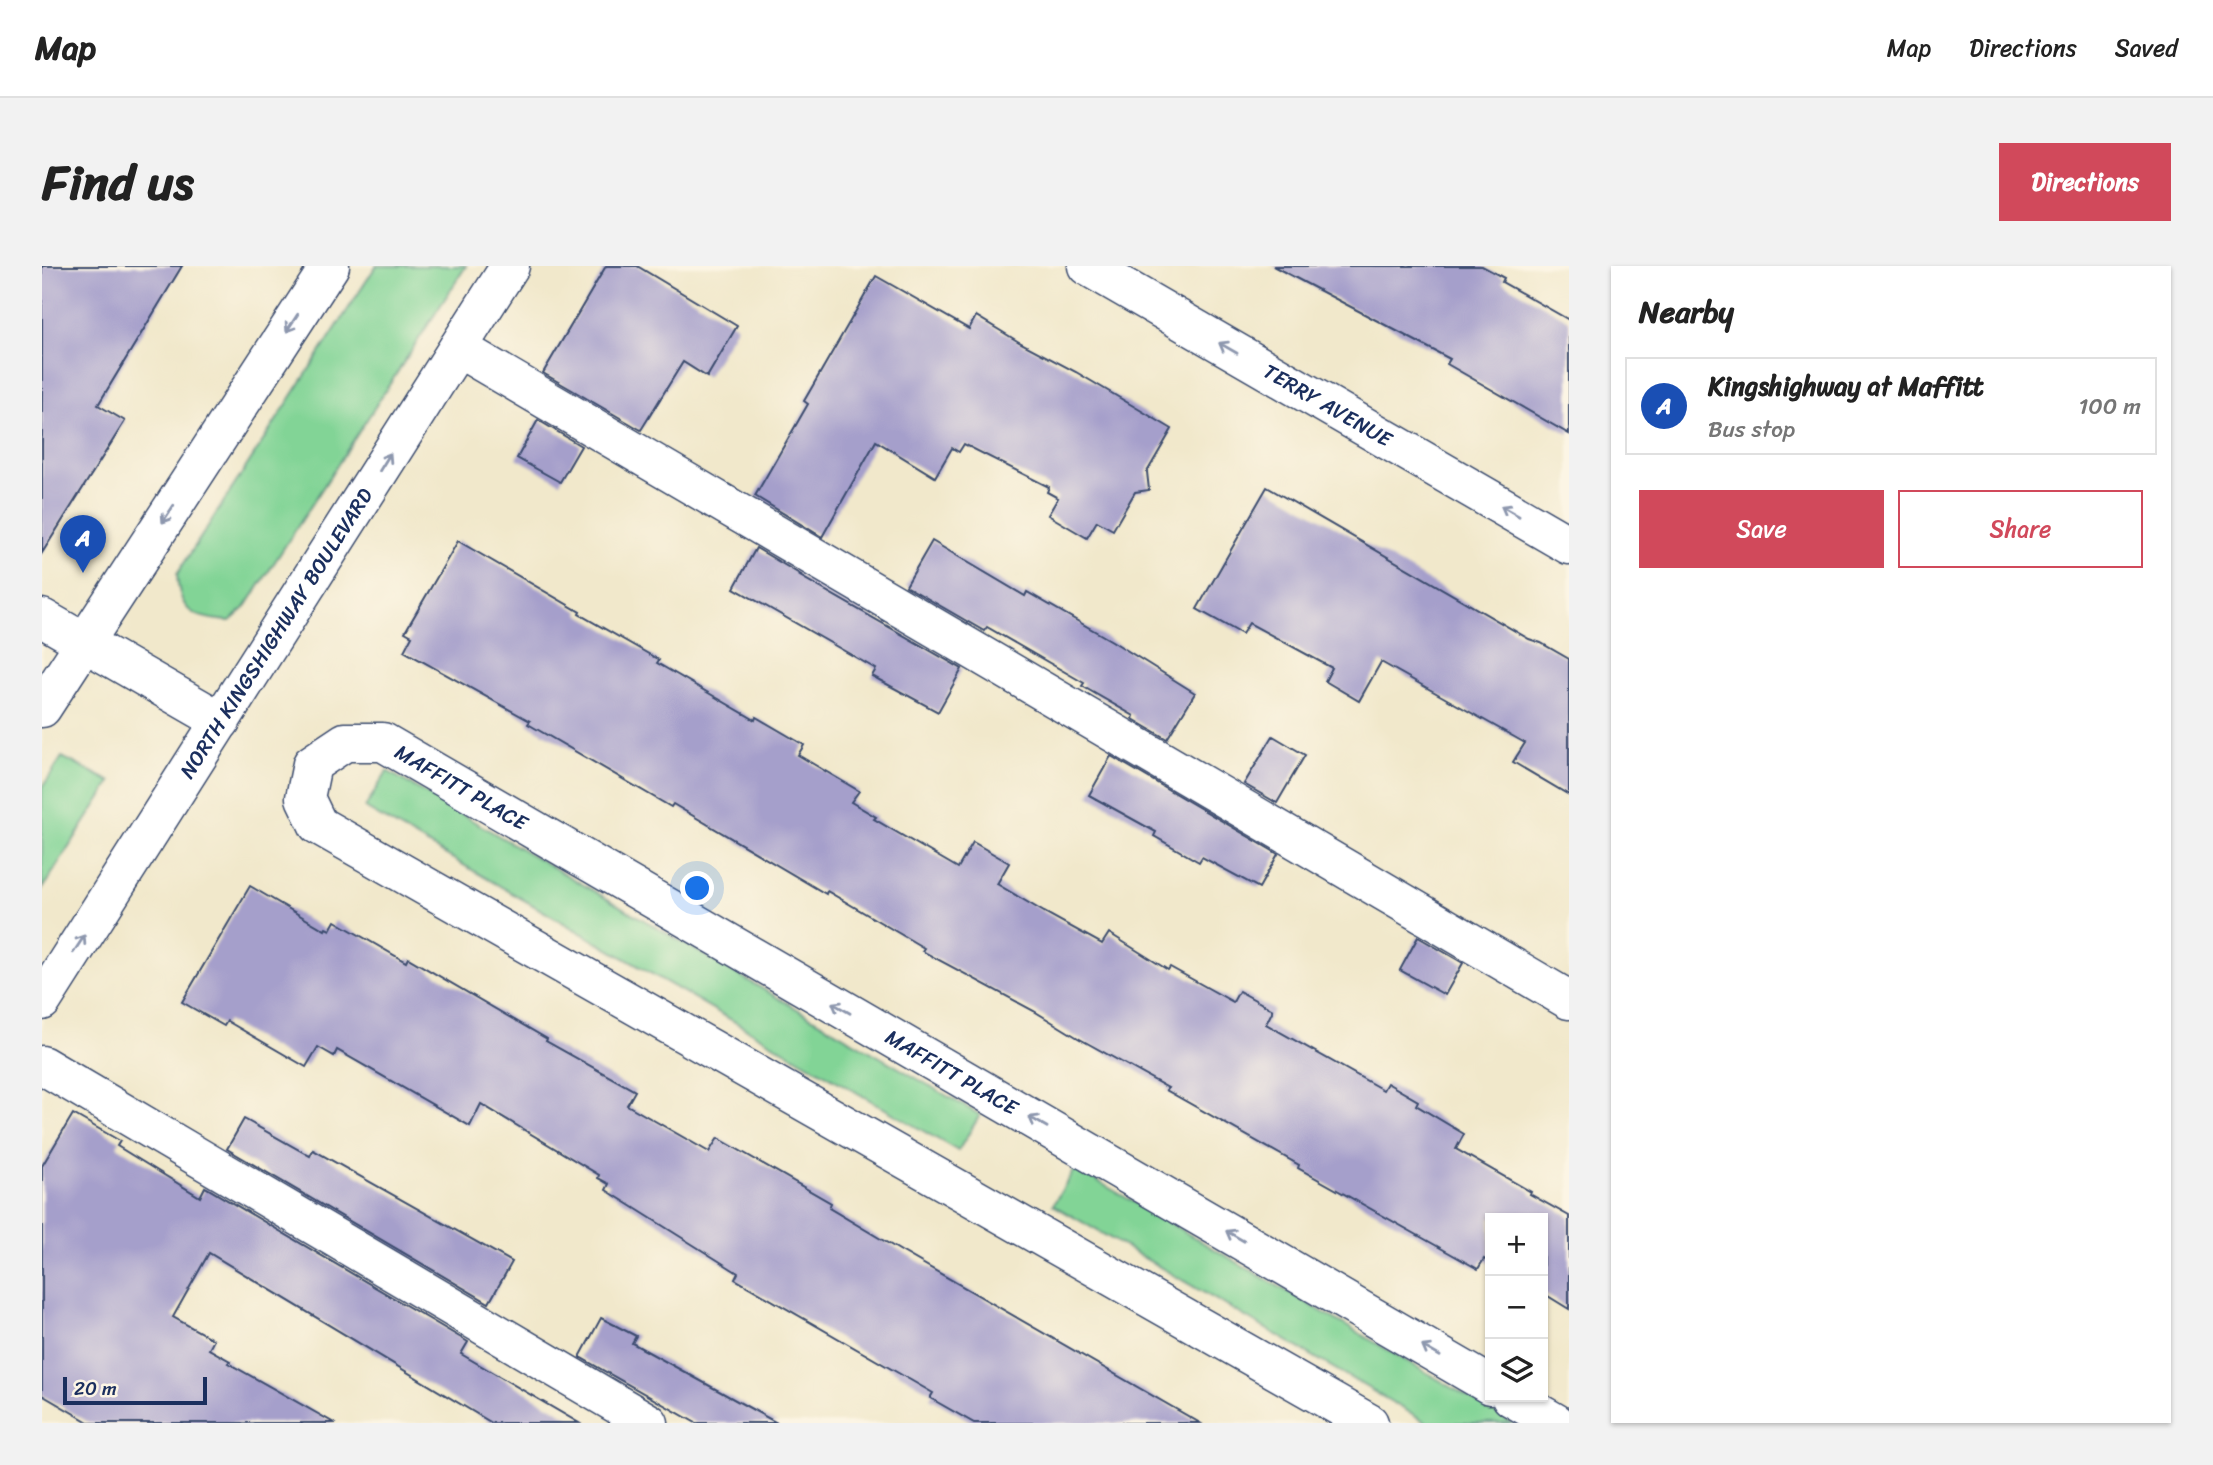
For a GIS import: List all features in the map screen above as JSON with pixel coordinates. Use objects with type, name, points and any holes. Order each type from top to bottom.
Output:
[{"type":"street","points":[[42,708],[330,266]]},
{"type":"street","name":"NORTH KINGSHIGHWAY BOULEVARD","points":[[42,1001],[510,266]]},
{"type":"street","name":"TERRY AVENUE","points":[[1087,266],[1569,545]]},
{"type":"street","points":[[458,348],[1569,1000]]},
{"type":"street","points":[[42,618],[221,721]]},
{"type":"street","name":"MAFFITT PLACE","points":[[1369,1423],[318,825],[304,798],[312,764],[345,742],[383,742],[1485,1382]]},
{"type":"street","points":[[42,1065],[649,1423]]},
{"type":"street","points":[[1520,1402],[1556,1423]]},
{"type":"green space","points":[[376,266],[466,266],[245,608],[230,621],[197,615],[190,611],[181,597],[177,574]]},
{"type":"green space","points":[[62,757],[111,782],[42,889],[42,788]]},
{"type":"green space","points":[[387,771],[980,1115],[958,1151],[365,808]]},
{"type":"green space","points":[[1075,1168],[1513,1423],[1428,1423],[1053,1205]]},
{"type":"building","points":[[42,266],[182,266],[98,405],[125,421],[42,553]]},
{"type":"building","points":[[606,266],[637,266],[737,326],[707,377],[683,362],[641,430],[543,373]]},
{"type":"building","points":[[1273,266],[1482,266],[1504,278],[1502,282],[1569,320],[1569,434],[1447,364],[1450,359]]},
{"type":"building","points":[[876,276],[969,329],[976,316],[1172,429],[1147,472],[1149,490],[1135,492],[1113,530],[1097,521],[1087,538],[1048,515],[1058,498],[1047,492],[1049,487],[964,444],[959,452],[952,448],[935,477],[876,441],[822,537],[755,496],[808,404],[804,401]]},
{"type":"building","points":[[538,420],[581,446],[560,482],[517,458]]},
{"type":"building","points":[[1267,487],[1529,639],[1569,659],[1569,795],[1513,762],[1525,743],[1381,662],[1359,701],[1325,681],[1332,668],[1249,623],[1242,634],[1197,609]]},
{"type":"building","points":[[458,541],[659,660],[657,663],[804,745],[798,755],[859,791],[851,802],[876,817],[874,819],[958,868],[973,842],[1009,863],[997,884],[1044,912],[1102,944],[1109,933],[1168,970],[1170,967],[1233,1002],[1239,991],[1273,1010],[1266,1024],[1383,1090],[1387,1083],[1418,1101],[1416,1105],[1464,1134],[1456,1149],[1569,1216],[1569,1309],[1548,1296],[1548,1213],[1485,1213],[1485,1260],[1478,1269],[1298,1168],[1299,1165],[1034,1011],[922,951],[924,948],[827,891],[826,894],[673,804],[671,807],[528,724],[530,721],[404,651],[412,636],[405,632]]},
{"type":"building","points":[[932,541],[1025,596],[1027,592],[1112,641],[1195,693],[1167,739],[1082,686],[1084,683],[987,627],[984,631],[906,586]]},
{"type":"building","points":[[756,548],[962,669],[938,712],[872,676],[876,669],[734,588]]},
{"type":"building","points":[[1273,736],[1305,755],[1277,803],[1244,784]]},
{"type":"building","points":[[1111,756],[1278,854],[1259,888],[1202,857],[1199,862],[1154,836],[1156,832],[1089,795]]},
{"type":"building","points":[[250,886],[325,930],[330,930],[335,921],[406,962],[408,958],[635,1091],[627,1105],[709,1152],[718,1138],[831,1203],[829,1208],[901,1251],[1200,1423],[974,1423],[930,1398],[933,1393],[735,1279],[738,1273],[606,1190],[609,1184],[598,1178],[599,1175],[481,1104],[470,1126],[337,1050],[334,1056],[318,1047],[306,1067],[227,1021],[224,1026],[182,1002]]},
{"type":"building","points":[[1418,937],[1463,963],[1445,995],[1400,970]]},
{"type":"building","points":[[73,1114],[120,1141],[117,1146],[200,1197],[205,1187],[468,1342],[461,1354],[579,1423],[492,1423],[209,1253],[173,1317],[214,1340],[209,1349],[230,1361],[228,1363],[334,1423],[90,1423],[42,1395],[42,1166]]},
{"type":"building","points":[[244,1119],[310,1156],[313,1150],[512,1262],[489,1303],[227,1149]]},
{"type":"building","points":[[601,1318],[636,1336],[632,1343],[777,1423],[696,1423],[580,1357]]},
{"type":"place","name":"Kingshighway at Maffitt","points":[[83,573]]}]
